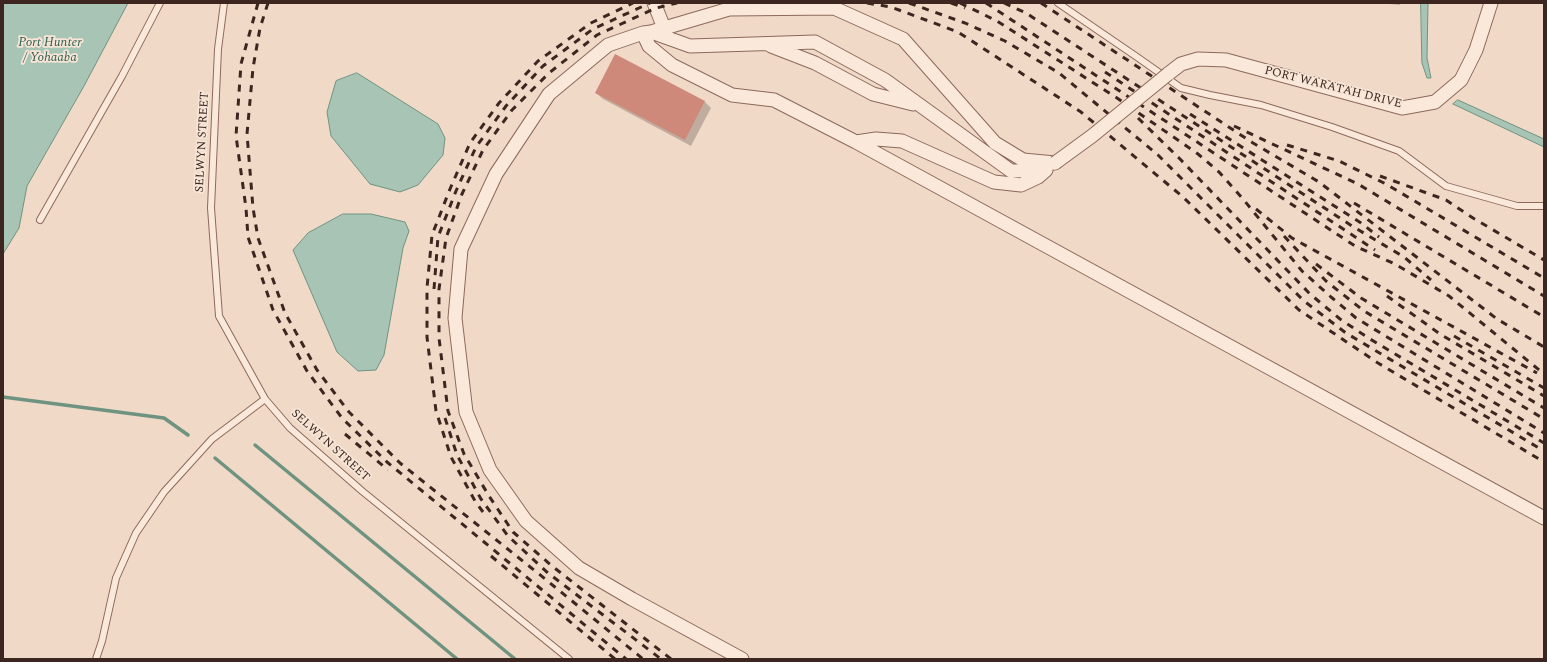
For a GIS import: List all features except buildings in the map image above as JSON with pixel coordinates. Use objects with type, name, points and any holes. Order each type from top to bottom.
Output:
[{"type":"street","points":[[654,3],[664,28]]},
{"type":"street","name":"PORT WARATAH DRIVE","points":[[856,142],[876,139],[902,141],[994,182],[1021,185],[1038,177],[1092,136],[1180,64],[1198,58],[1226,60],[1402,108],[1435,102],[1460,80],[1476,50],[1491,3]]},
{"type":"street","points":[[742,659],[632,599],[579,568],[526,521],[490,470],[466,412],[455,318],[461,249],[496,174],[549,94],[608,45],[647,32],[730,9],[834,8],[903,39],[995,143],[1023,160],[1050,167]]},
{"type":"street","points":[[647,32],[690,46],[815,42],[885,80],[1011,171],[1050,167]]},
{"type":"street","points":[[647,32],[649,46],[672,65],[732,95],[774,100],[856,142],[1544,518]]},
{"type":"street","points":[[764,44],[815,63],[873,94],[921,106]]},
{"type":"lane","points":[[40,220],[122,76],[160,3]]},
{"type":"lane","name":"SELWYN STREET","points":[[224,3],[218,49],[211,208],[219,316],[265,399],[290,428],[362,491],[569,659]]},
{"type":"lane","points":[[1058,3],[1181,88],[1210,96],[1261,105],[1332,127],[1399,151],[1446,186],[1517,206],[1544,206]]},
{"type":"lane","points":[[96,659],[102,641],[116,578],[136,533],[164,492],[212,440],[265,399]]},
{"type":"water","name":"Port Hunter / Yohaaba","points":[[3,3],[128,3],[84,86],[27,186],[19,228],[3,254]]},
{"type":"water","points":[[1421,3],[1428,3],[1427,58],[1431,78],[1427,78],[1422,63]]},
{"type":"water","points":[[357,73],[438,124],[445,138],[443,155],[418,185],[400,192],[370,184],[331,136],[327,112],[336,81]]},
{"type":"water","points":[[1458,100],[1544,139],[1544,147],[1453,104]]},
{"type":"water","points":[[343,214],[371,214],[405,222],[409,231],[403,248],[384,355],[376,370],[358,371],[337,352],[293,250],[308,233]]},
{"type":"waterway","points":[[3,397],[164,418],[188,435]]},
{"type":"waterway","points":[[255,445],[515,659]]},
{"type":"waterway","points":[[215,458],[457,659]]},
{"type":"railway","points":[[258,3],[241,64],[236,136],[246,208],[248,237],[273,310],[307,371],[342,418],[387,462],[626,659]]},
{"type":"railway","points":[[268,3],[260,28],[253,68],[247,134],[253,208],[258,238],[285,313],[317,370],[349,412],[400,463],[643,659]]},
{"type":"railway","points":[[483,512],[475,501],[451,457],[436,411],[427,337],[427,288],[432,235],[470,143],[499,103],[538,61],[591,23],[633,3]]},
{"type":"railway","points":[[434,289],[438,237],[456,191],[476,147],[506,106],[543,66],[593,29],[650,3]]},
{"type":"railway","points":[[671,659],[552,566],[513,532],[489,496],[464,454],[448,411],[439,338],[439,289],[446,238],[462,194],[483,150],[512,110],[549,73],[597,35],[656,8],[677,3]]},
{"type":"railway","points":[[867,3],[891,7],[958,32],[1081,112],[1183,197],[1299,310],[1378,363],[1544,462]]},
{"type":"railway","points":[[909,3],[965,23],[1005,41],[1059,73],[1158,155],[1304,301],[1346,333],[1544,451]]},
{"type":"railway","points":[[951,3],[965,8]]},
{"type":"railway","points":[[960,3],[997,21],[1117,98],[1198,154],[1219,172],[1302,271],[1356,318],[1544,433]]},
{"type":"railway","points":[[986,3],[1355,246],[1395,264],[1449,296],[1544,374]]},
{"type":"railway","points":[[1004,3],[1026,13],[1352,226],[1404,257],[1431,280]]},
{"type":"railway","points":[[1041,3],[1253,143],[1319,182],[1497,319],[1544,347]]},
{"type":"railway","points":[[1105,72],[1375,250]]},
{"type":"railway","points":[[1190,114],[1361,223],[1379,237]]},
{"type":"railway","points":[[1138,118],[1180,159],[1310,294],[1340,319],[1370,339],[1544,443]]},
{"type":"railway","points":[[1234,126],[1358,184],[1544,296]]},
{"type":"railway","points":[[1287,145],[1339,161],[1386,184],[1544,278]]},
{"type":"railway","points":[[1380,176],[1446,200],[1473,218],[1544,260]]},
{"type":"railway","points":[[1354,203],[1544,317]]},
{"type":"railway","points":[[1256,209],[1292,238],[1537,373]]},
{"type":"railway","points":[[1284,236],[1326,281],[1364,311],[1544,419]]},
{"type":"railway","points":[[1316,264],[1361,298],[1544,408]]},
{"type":"railway","points":[[1387,296],[1440,334],[1544,396]]},
{"type":"railway","points":[[1454,336],[1544,388]]},
{"type":"railway","points":[[445,418],[457,455],[481,499],[508,536],[548,573],[661,659]]},
{"type":"railway","points":[[345,434],[388,470]]},
{"type":"railway","points":[[491,556],[615,659]]}]
